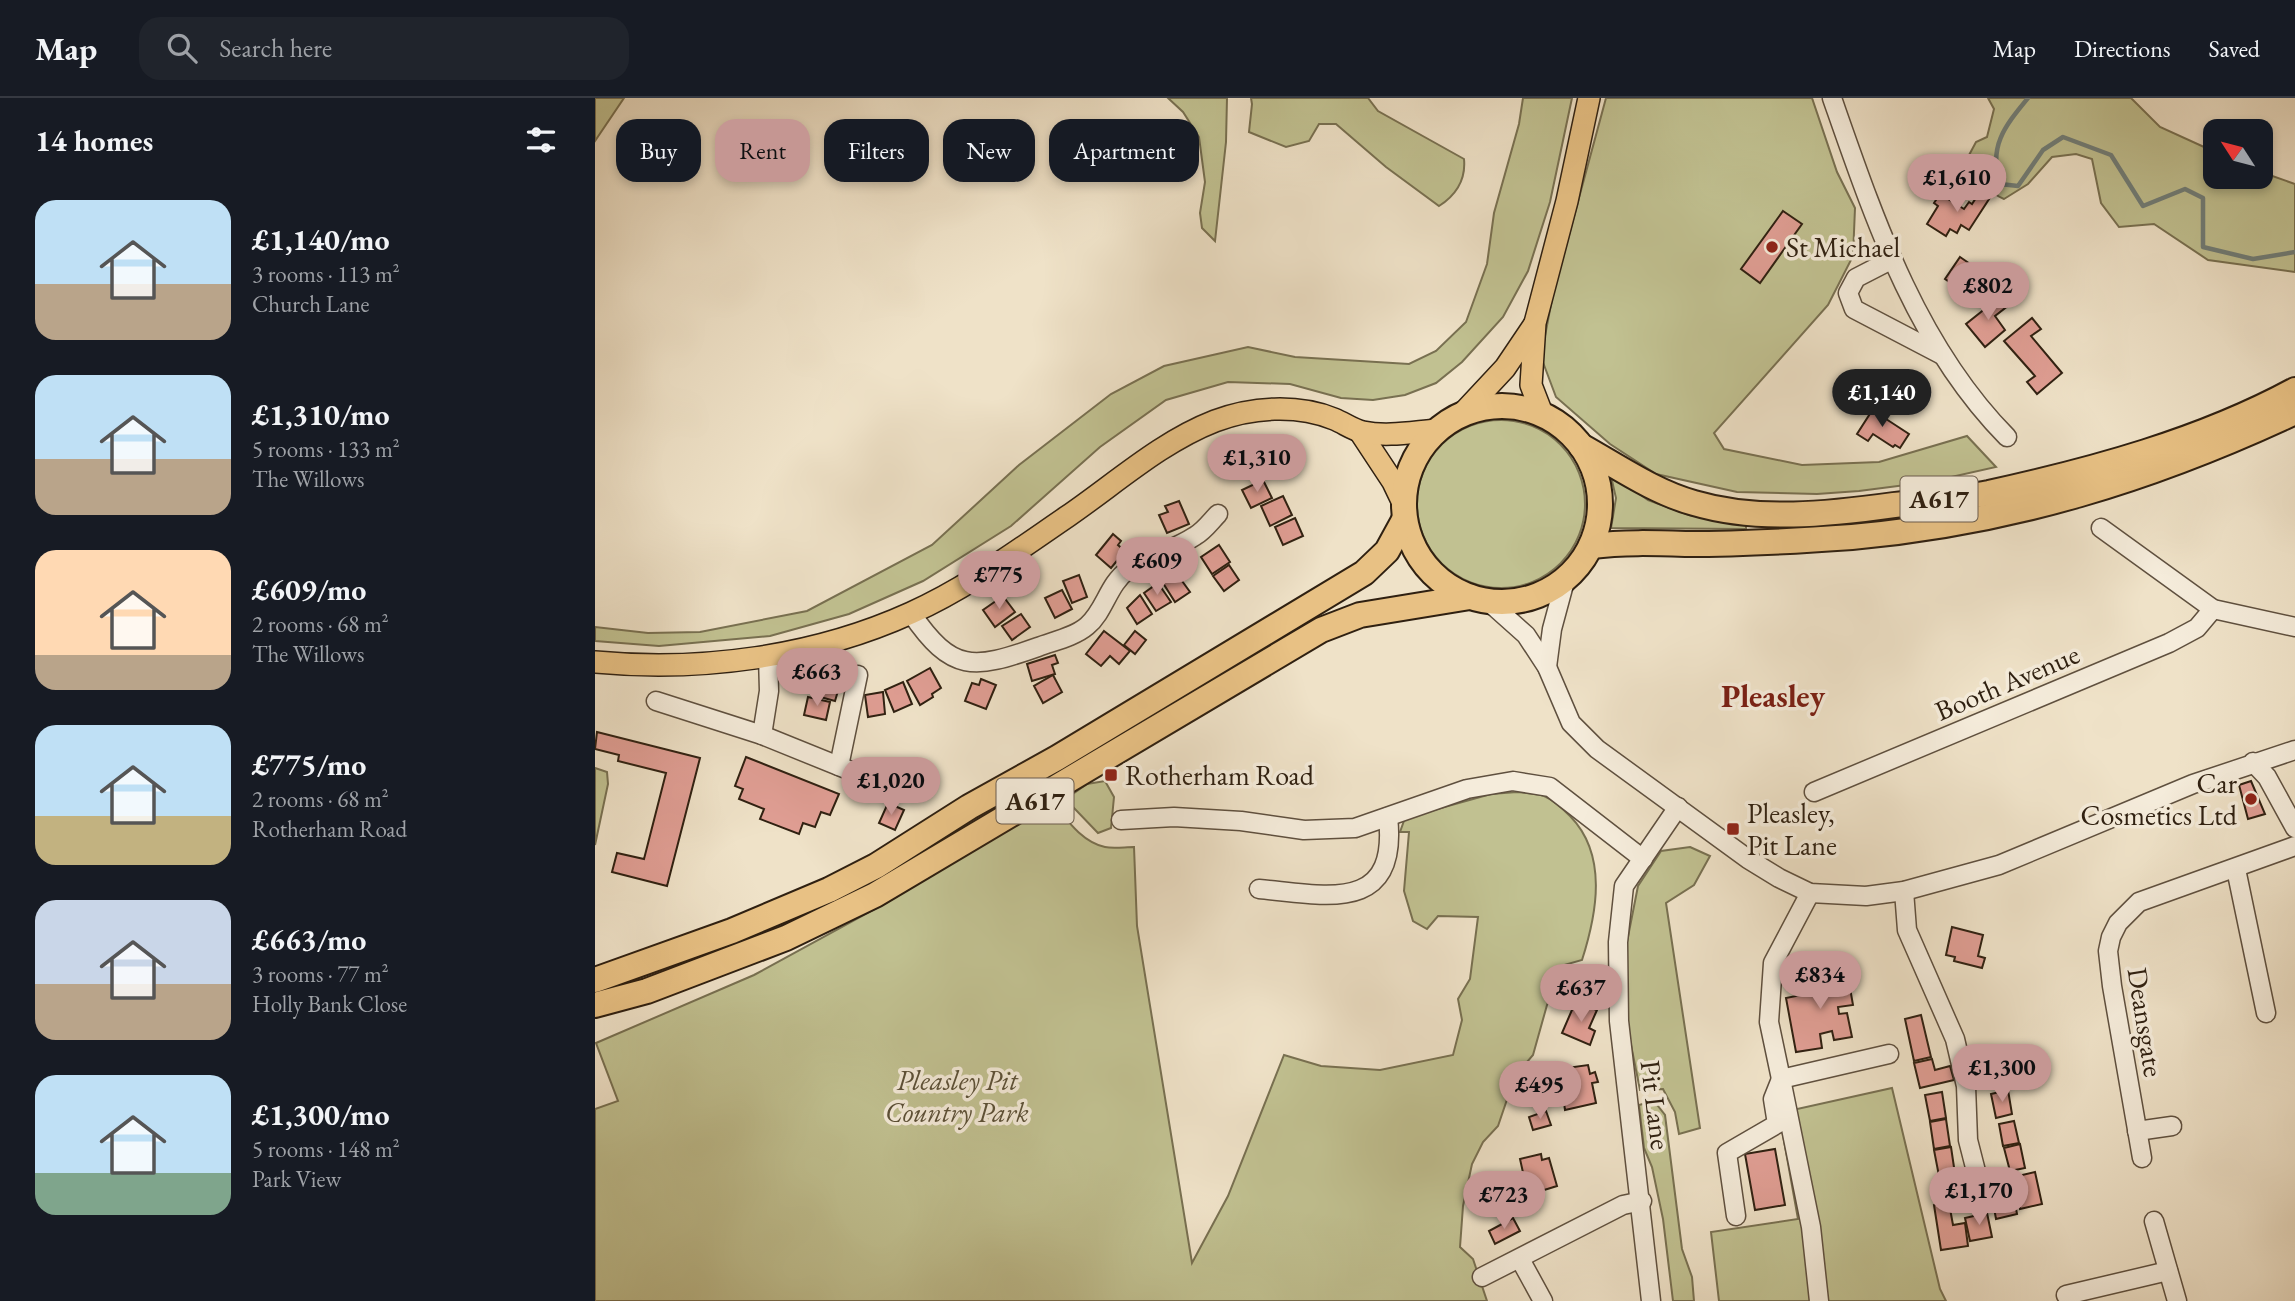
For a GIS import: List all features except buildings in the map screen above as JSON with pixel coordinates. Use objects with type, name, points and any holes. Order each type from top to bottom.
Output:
[{"type":"highway","name":"A617","points":[[1581,446],[1660,490],[1694,503],[1744,513],[1787,514],[1859,510],[1987,493],[2073,472],[2177,442],[2295,390]]},
{"type":"highway","points":[[1496,405],[1524,407],[1555,421],[1574,436],[1589,457],[1600,490],[1600,512],[1591,545],[1579,566],[1553,588],[1523,600],[1480,599],[1447,586],[1430,572],[1411,543],[1404,512],[1405,488],[1415,457],[1437,430],[1463,413],[1496,405]]},
{"type":"highway","name":"A617","points":[[1591,545],[1627,541],[1765,543],[1973,522],[2077,496],[2195,457],[2295,412]]},
{"type":"highway","name":"A617","points":[[595,980],[731,931],[829,890],[876,866],[969,807],[1057,758],[1364,573],[1387,551],[1404,512]]},
{"type":"highway","name":"A617","points":[[595,1004],[647,991],[786,938],[875,895],[1321,630],[1360,615],[1480,599]]},
{"type":"main road","points":[[1543,416],[1531,385],[1535,323],[1567,201],[1590,98]]},
{"type":"main road","points":[[1463,413],[1505,368],[1535,323]]},
{"type":"main road","points":[[595,662],[659,666],[768,656],[838,641],[911,613],[982,574],[1172,442],[1215,421],[1252,410],[1298,410],[1334,419],[1360,432],[1380,435],[1437,430]]},
{"type":"main road","points":[[1360,432],[1393,482],[1404,512]]},
{"type":"street","points":[[1832,98],[1891,260],[1942,355],[1985,416],[2007,437]]},
{"type":"street","points":[[1891,260],[1856,278],[1848,293],[1854,309],[1942,355]]},
{"type":"street","points":[[911,613],[932,643],[944,653],[966,662],[1001,660],[1076,634],[1096,617],[1115,582],[1128,570],[1196,536],[1218,514]]},
{"type":"street","points":[[2101,528],[2213,609],[2295,627]]},
{"type":"street","points":[[1547,667],[1552,629],[1566,577]]},
{"type":"street","points":[[1480,599],[1526,635],[1547,667],[1571,723],[1597,749],[1748,859],[1810,893],[1866,896],[1904,891],[1999,865],[2091,824],[2253,762],[2295,750]]},
{"type":"street","name":"Booth Avenue","points":[[1814,792],[2169,643],[2197,628],[2213,609]]},
{"type":"street","points":[[762,735],[769,691],[768,656]]},
{"type":"street","points":[[839,766],[857,675]]},
{"type":"street","points":[[656,701],[762,735],[888,786]]},
{"type":"street","points":[[2253,762],[2267,777],[2295,828]]},
{"type":"street","points":[[1121,820],[1152,817],[1228,820],[1304,831],[1355,828],[1467,789],[1514,782],[1550,787],[1643,859]]},
{"type":"street","name":"Pit Lane","points":[[1651,1301],[1642,1201],[1619,1021],[1618,942],[1624,886],[1678,807]]},
{"type":"street","points":[[1259,889],[1347,895],[1370,887],[1385,865],[1391,838],[1388,817]]},
{"type":"street","name":"Deansgate","points":[[2142,1158],[2112,986],[2109,951],[2111,937],[2118,923],[2139,902],[2295,846]]},
{"type":"street","points":[[2237,869],[2252,992],[2266,1013]]},
{"type":"street","points":[[1904,891],[1907,930],[1955,1039],[1966,1086],[1968,1140],[1982,1174]]},
{"type":"street","points":[[1810,893],[1773,963],[1769,1022],[1811,1227],[1819,1301]]},
{"type":"street","points":[[1781,1079],[1889,1054]]},
{"type":"street","points":[[1736,1216],[1727,1153],[1777,1124],[1773,1098],[1781,1079]]},
{"type":"street","points":[[2137,1131],[2172,1126]]},
{"type":"street","points":[[1482,1277],[1623,1205],[1642,1201]]},
{"type":"street","points":[[2154,1221],[2177,1301]]},
{"type":"street","points":[[1520,1259],[1543,1301]]},
{"type":"street","points":[[2066,1295],[2089,1296],[2168,1271]]},
{"type":"green space","points":[[595,98],[624,98],[595,141]]},
{"type":"green space","points":[[1168,98],[1227,98],[1226,142],[1215,241],[1202,228],[1200,213],[1205,182],[1199,119],[1187,119]]},
{"type":"green space","points":[[1251,98],[1368,98],[1378,111],[1464,159],[1461,180],[1455,192],[1439,206],[1386,167],[1336,124],[1319,124],[1309,141],[1286,147],[1249,132]]},
{"type":"green space","points":[[1523,98],[1572,98],[1550,202],[1528,271],[1503,317],[1462,362],[1436,383],[1405,395],[1373,400],[1341,398],[1290,384],[1228,382],[1166,400],[1100,447],[1011,526],[923,581],[849,614],[770,636],[659,646],[595,641],[595,627],[648,633],[700,632],[807,611],[932,545],[1019,465],[1111,394],[1164,366],[1248,347],[1295,357],[1409,364],[1436,351],[1466,322],[1487,264],[1494,213],[1519,124]]},
{"type":"green space","points":[[1606,98],[1812,98],[1837,172],[1855,208],[1853,256],[1828,305],[1714,433],[1724,449],[1802,465],[1879,462],[1967,436],[1996,467],[1929,482],[1859,491],[1817,494],[1737,492],[1656,474],[1610,444],[1556,397],[1541,357],[1553,294]]},
{"type":"green space","points":[[1988,98],[2131,98],[2160,127],[2203,147],[2203,189],[2273,189],[2273,176],[2295,184],[2295,272],[2208,260],[2154,224],[2119,227],[2101,203],[2092,159],[2076,154],[2052,157],[2028,184],[2004,199],[1998,196],[1983,181],[1968,157],[1976,142],[1987,137],[1994,109]]},
{"type":"green space","points":[[1501,420],[1533,427],[1548,434],[1560,445],[1571,457],[1578,472],[1585,504],[1578,536],[1571,551],[1560,563],[1548,574],[1533,581],[1501,588],[1469,581],[1454,574],[1442,563],[1431,551],[1424,536],[1417,504],[1424,472],[1431,457],[1442,445],[1454,434],[1469,427]]},
{"type":"green space","points":[[1610,472],[1648,500],[1689,515],[1746,525],[1746,529],[1611,528],[1616,498]]},
{"type":"green space","points":[[595,768],[607,772],[608,784],[595,845]]},
{"type":"green space","points":[[1105,781],[1114,797],[1111,828],[1098,833],[1073,807],[1070,796],[1087,784]]},
{"type":"green space","name":"Pleasley Pit Country Park","points":[[1517,792],[1541,795],[1551,800],[1570,816],[1582,831],[1594,866],[1595,904],[1582,960],[1564,965],[1547,1005],[1533,1055],[1515,1076],[1498,1126],[1483,1142],[1472,1164],[1463,1206],[1460,1247],[1473,1259],[1487,1301],[595,1301],[595,1109],[618,1101],[596,1043],[754,975],[886,903],[1053,803],[1076,830],[1089,840],[1108,848],[1134,847],[1137,926],[1192,1263],[1228,1196],[1284,1055],[1321,1066],[1380,1070],[1453,1055],[1462,1020],[1458,999],[1470,979],[1478,917],[1438,916],[1427,929],[1413,921],[1404,891],[1409,832],[1400,832],[1405,818],[1491,794]]},
{"type":"green space","points":[[1690,847],[1710,856],[1694,885],[1666,903],[1700,1128],[1679,1134],[1675,1112],[1663,1089],[1640,1090],[1627,1025],[1626,947],[1638,886],[1661,851]]},
{"type":"green space","points":[[1892,1088],[1940,1289],[1946,1301],[1719,1301],[1711,1232],[1798,1219],[1779,1113]]},
{"type":"green space","points":[[1654,1101],[1665,1115],[1682,1249],[1692,1277],[1694,1301],[1673,1301],[1663,1219],[1652,1167],[1644,1148],[1639,1105]]},
{"type":"waterway","points":[[2028,98],[2001,137],[1996,158],[2000,184],[2018,186],[2043,150],[2063,137],[2111,155],[2143,206],[2185,189],[2203,198],[2203,247],[2253,259],[2295,252]]},
{"type":"place","name":"St Michael","points":[[1772,247]]},
{"type":"place","name":"Rotherham Road","points":[[1111,775]]},
{"type":"place","name":"Car Cosmetics Ltd","points":[[2251,799]]},
{"type":"place","name":"Pleasley, Pit Lane","points":[[1733,829]]},
{"type":"district","name":"Pleasley","points":[[1773,696]]}]
